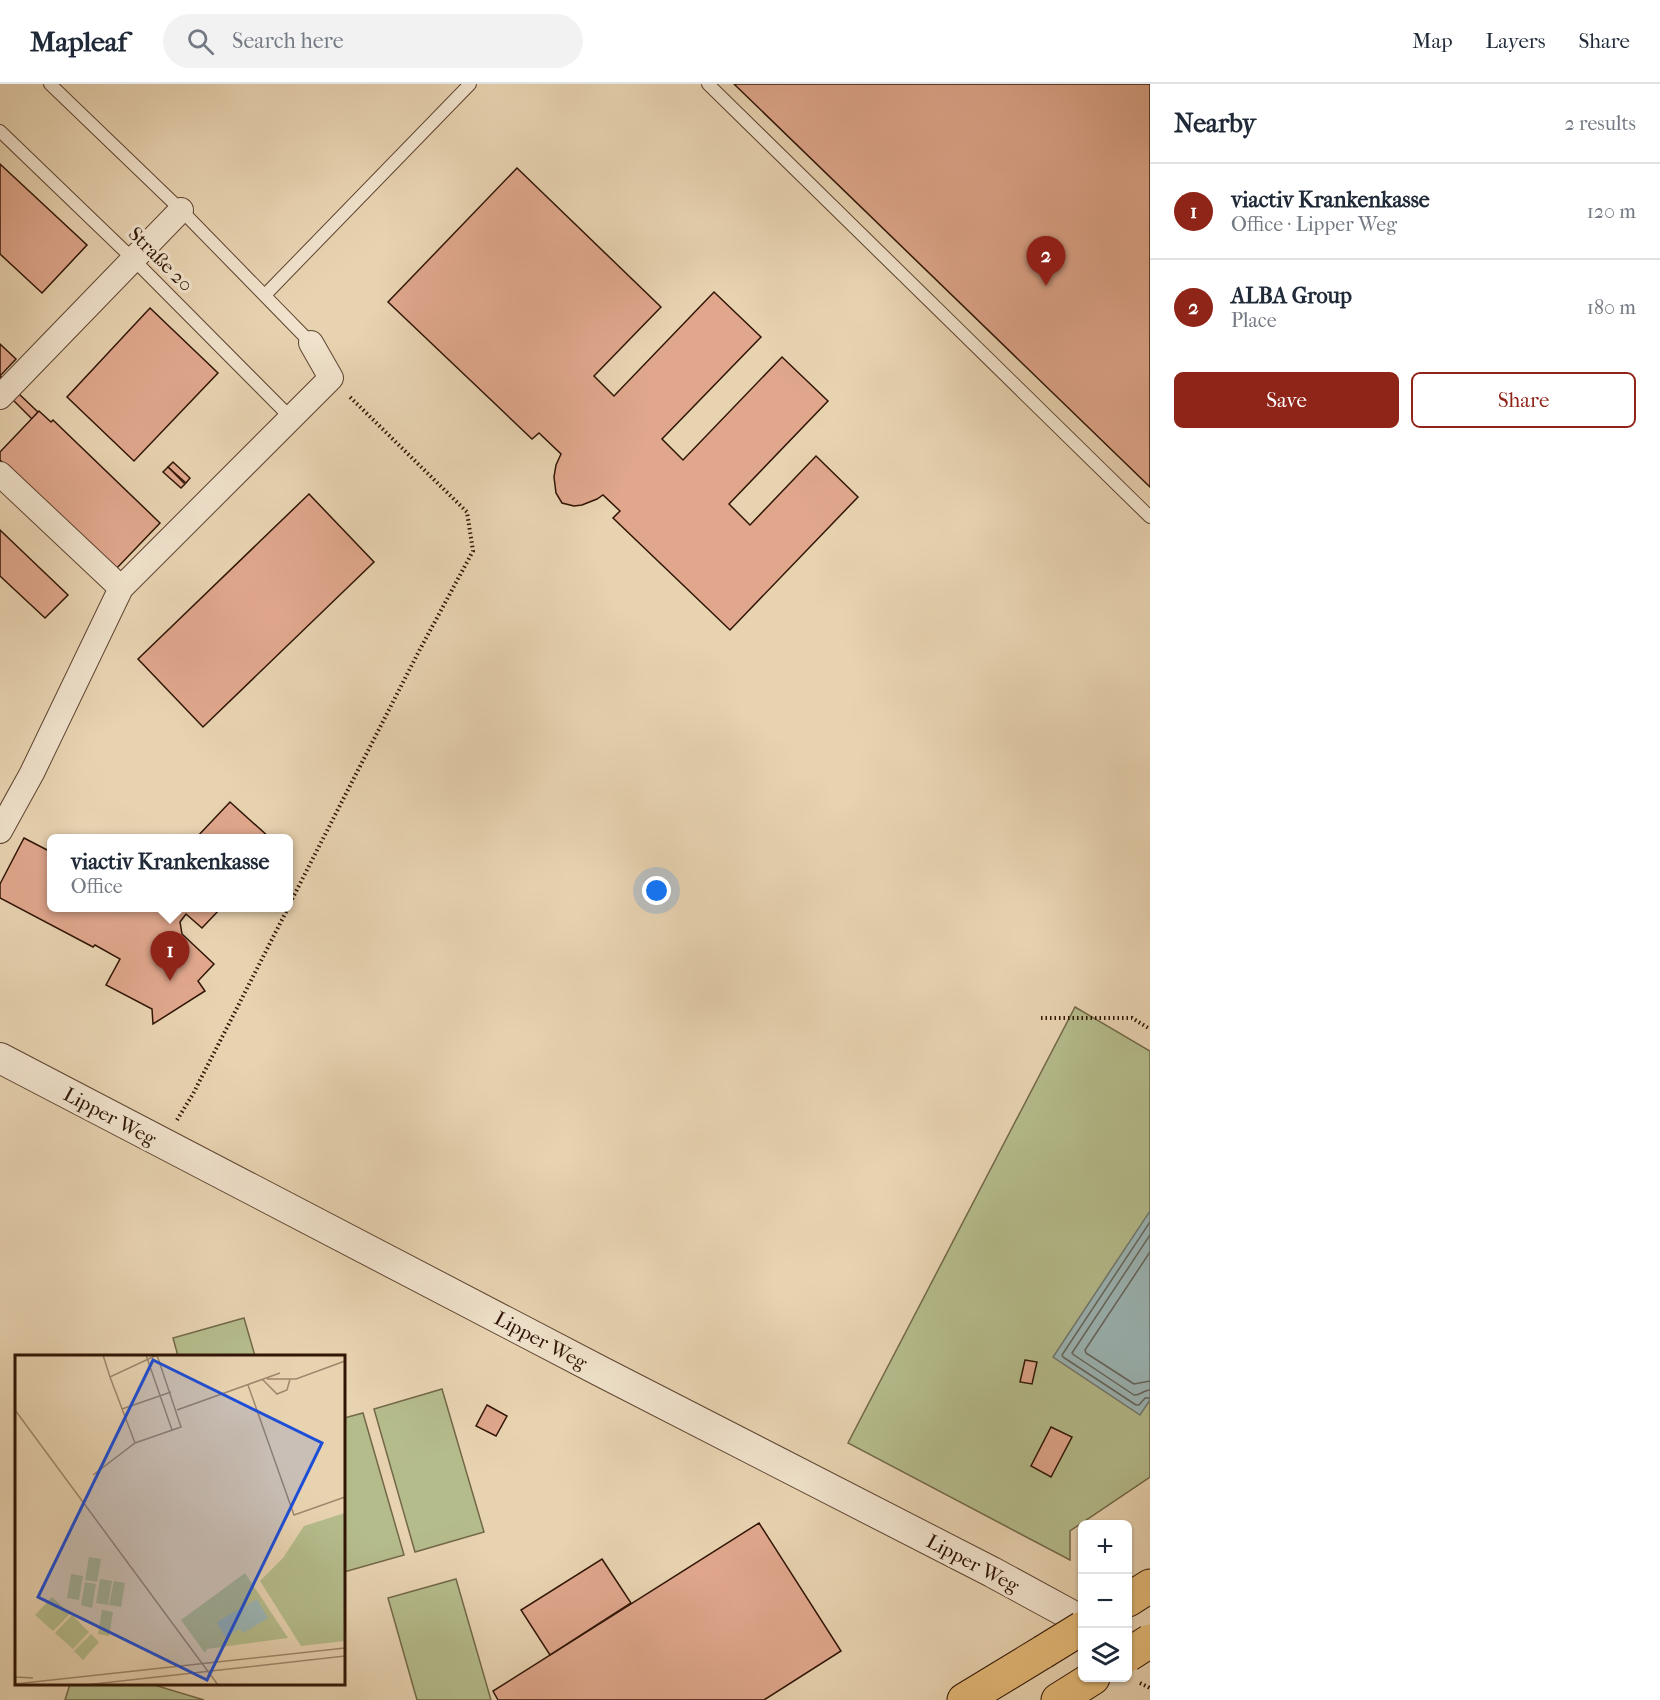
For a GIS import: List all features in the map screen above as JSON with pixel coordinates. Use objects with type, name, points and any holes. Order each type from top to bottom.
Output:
[{"type":"highway","points":[[964,1700],[1078,1631]]},
{"type":"highway","points":[[1132,1652],[1150,1641]]},
{"type":"highway","points":[[1058,1700],[1087,1682]]},
{"type":"street","points":[[0,397],[181,210]]},
{"type":"street","points":[[0,831],[32,773],[121,588],[331,378],[311,343]]},
{"type":"street","points":[[0,474],[121,588]]},
{"type":"street","name":"Lipper Weg","points":[[0,1058],[1078,1618]]},
{"type":"street","points":[[1132,1648],[1150,1658]]},
{"type":"lane","points":[[50,84],[181,210],[311,343]]},
{"type":"lane","points":[[265,295],[470,84]]},
{"type":"lane","points":[[708,84],[1150,517]]},
{"type":"lane","name":"Straße 20","points":[[0,131],[133,259],[291,418]]},
{"type":"path","points":[[293,897],[472,551],[467,512],[331,378]]},
{"type":"path","points":[[162,1143],[193,1094],[285,912]]},
{"type":"path","points":[[1041,1018],[1132,1018],[1150,1029]]},
{"type":"green space","points":[[1075,1007],[1150,1051],[1150,1477],[1086,1520],[1078,1520],[1078,1526],[1070,1531],[1070,1560],[848,1443]]},
{"type":"green space","points":[[244,1318],[255,1355],[178,1355],[173,1338]]},
{"type":"green space","points":[[442,1389],[484,1532],[415,1552],[374,1409]]},
{"type":"green space","points":[[363,1413],[404,1555],[345,1572],[345,1418]]},
{"type":"green space","points":[[456,1579],[491,1700],[417,1700],[388,1598]]},
{"type":"green space","points":[[70,1685],[154,1685],[204,1700],[65,1700]]},
{"type":"water","points":[[1150,1211],[1150,1400],[1140,1415],[1053,1357]]},
{"type":"building","points":[[734,84],[1150,84],[1150,487]]},
{"type":"building","points":[[0,164],[87,245],[42,293],[0,254]]},
{"type":"building","points":[[517,168],[661,307],[594,376],[614,396],[714,292],[761,337],[662,439],[683,460],[782,357],[828,401],[729,504],[750,525],[816,456],[858,497],[730,630],[613,518],[620,511],[603,495],[582,505],[562,503],[556,493],[554,477],[561,454],[539,433],[532,439],[388,302]]},
{"type":"building","points":[[150,308],[218,373],[134,461],[67,397]]},
{"type":"building","points":[[0,344],[16,359],[0,376]]},
{"type":"building","points":[[0,376],[38,412],[32,419],[0,387]]},
{"type":"building","points":[[39,411],[51,422],[53,420],[160,523],[115,570],[0,460],[0,452]]},
{"type":"building","points":[[173,462],[190,478],[186,483],[168,467]]},
{"type":"building","points":[[168,467],[185,484],[181,488],[163,472]]},
{"type":"building","points":[[309,494],[374,562],[203,727],[138,659]]},
{"type":"building","points":[[0,530],[68,595],[45,618],[0,576]]},
{"type":"building","points":[[230,802],[266,834],[200,834]]},
{"type":"building","points":[[24,838],[47,850],[47,912],[217,912],[202,928],[186,914],[180,922],[182,934],[214,964],[198,981],[205,991],[153,1024],[152,1009],[106,985],[120,959],[0,898],[0,884]]},
{"type":"building","points":[[1025,1360],[1037,1362],[1032,1384],[1020,1382]]},
{"type":"building","points":[[487,1405],[507,1416],[496,1436],[476,1426]]},
{"type":"building","points":[[1051,1427],[1072,1437],[1051,1477],[1031,1466]]},
{"type":"building","points":[[759,1523],[841,1651],[764,1700],[498,1700],[493,1691]]},
{"type":"building","points":[[602,1559],[631,1603],[550,1655],[521,1610]]},
{"type":"place","name":"ALBA Group","points":[[1046,286]]},
{"type":"place","name":"viactiv Krankenkasse","points":[[170,981]]}]
